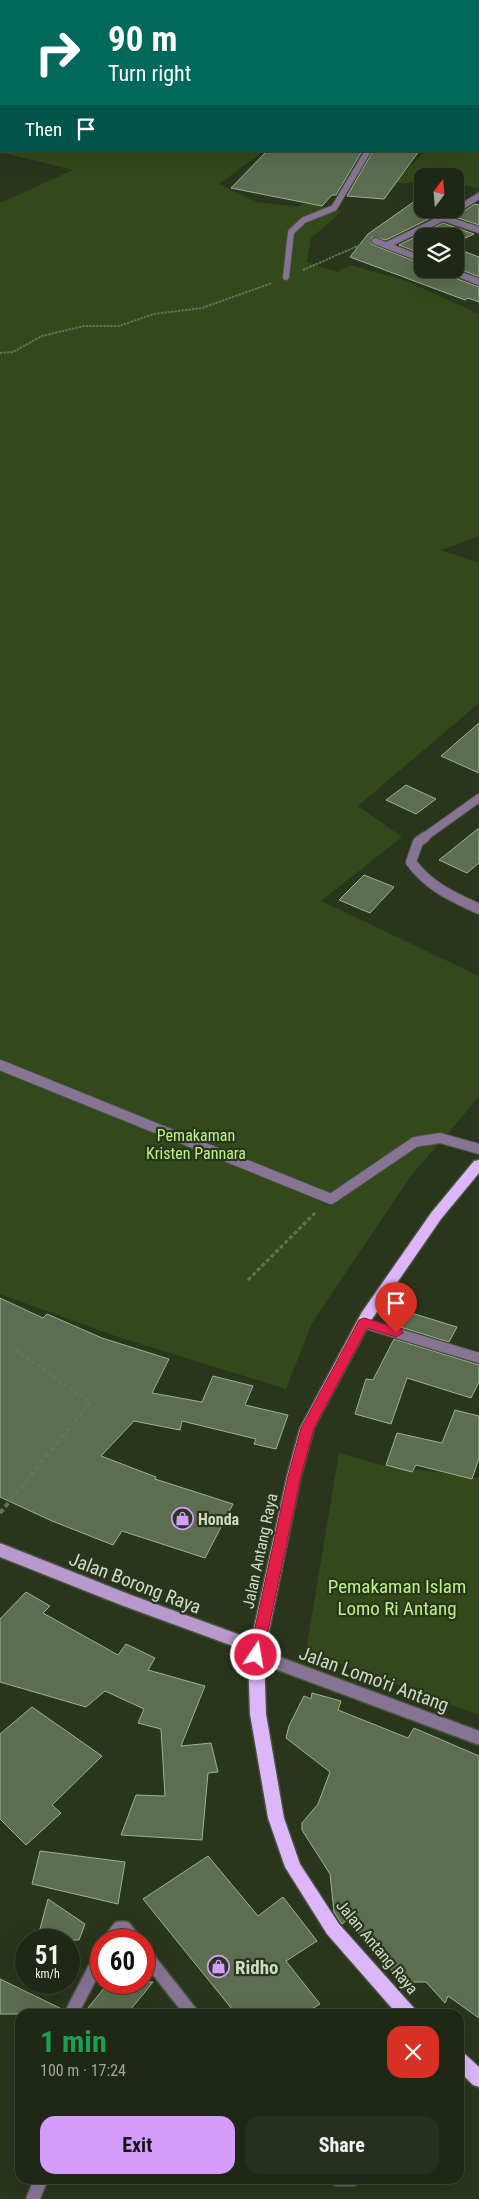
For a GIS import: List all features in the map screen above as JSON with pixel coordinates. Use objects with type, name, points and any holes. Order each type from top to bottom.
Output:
[{"type":"main road","name":"Jalan Antang Raya","points":[[404,2009],[333,1930],[293,1868],[276,1818],[258,1714],[257,1652],[294,1476],[307,1428],[364,1323],[436,1216],[479,1164]]},
{"type":"main road","name":"Jalan Borong Raya","points":[[0,1550],[257,1652]]},
{"type":"main road","points":[[464,2065],[479,2079]]},
{"type":"street","points":[[286,277],[291,232],[304,220],[334,208],[367,152]]},
{"type":"street","points":[[464,205],[479,196]]},
{"type":"street","points":[[387,245],[443,218],[479,230]]},
{"type":"street","points":[[375,241],[414,256]]},
{"type":"street","points":[[464,276],[479,282]]},
{"type":"street","points":[[479,798],[418,842],[411,862],[417,873],[430,884],[479,910]]},
{"type":"street","points":[[0,1065],[330,1199],[415,1142],[438,1136],[479,1149]]},
{"type":"street","points":[[364,1323],[479,1358]]},
{"type":"street","name":"Jalan Lomo'ri Antang","points":[[257,1652],[479,1738]]},
{"type":"street","points":[[155,1966],[188,2009]]},
{"type":"street","points":[[74,2009],[90,1977]]},
{"type":"street","points":[[33,2199],[39,2184]]},
{"type":"path","points":[[0,353],[13,352],[42,336],[84,326],[119,326],[154,314],[202,308],[249,293],[361,245],[375,241]]},
{"type":"path","points":[[248,1280],[330,1199]]},
{"type":"path","points":[[0,1513],[90,1402],[16,1350]]},
{"type":"green space","name":"Pemakaman Kristen Pannara","points":[[0,152],[263,152],[219,184],[257,202],[297,207],[306,203],[342,211],[311,238],[307,262],[337,272],[350,265],[407,281],[479,314],[479,536],[441,550],[479,563],[479,703],[358,806],[402,837],[321,901],[479,976],[479,1097],[410,1177],[312,1323],[286,1389],[118,1337],[0,1294],[0,203],[73,170]]},
{"type":"green space","points":[[424,152],[479,152],[479,188],[464,186],[464,168],[414,168],[414,182],[403,184],[374,175],[382,168],[405,172]]},
{"type":"green space","name":"Pemakaman Islam Lomo Ri Antang","points":[[339,1453],[377,1464],[479,1478],[479,1715],[306,1651]]},
{"type":"building","points":[[266,152],[361,152],[336,195],[332,195],[322,206],[231,188]]},
{"type":"building","points":[[372,152],[418,152],[384,199],[347,196]]},
{"type":"building","points":[[414,202],[414,218],[431,218],[386,240],[372,237],[371,244],[414,261],[414,278],[455,278],[479,287],[479,302],[468,298],[465,300],[350,257],[368,234]]},
{"type":"building","points":[[475,204],[479,205],[479,225],[458,218],[464,218],[464,211]]},
{"type":"building","points":[[443,223],[457,228],[433,228]]},
{"type":"building","points":[[464,230],[474,234],[464,239]]},
{"type":"building","points":[[414,238],[414,251],[399,245]]},
{"type":"building","points":[[464,251],[479,257],[479,277],[464,271]]},
{"type":"building","points":[[479,723],[479,773],[441,756]]},
{"type":"building","points":[[406,785],[436,799],[416,814],[386,800]]},
{"type":"building","points":[[479,828],[479,863],[467,873],[439,860]]},
{"type":"building","points":[[364,875],[394,887],[370,913],[339,900]]},
{"type":"building","points":[[0,1298],[43,1318],[47,1314],[102,1338],[169,1359],[152,1393],[202,1402],[213,1376],[253,1386],[245,1405],[288,1415],[276,1449],[254,1444],[256,1439],[182,1421],[180,1430],[134,1421],[101,1456],[156,1477],[155,1479],[233,1504],[205,1558],[122,1531],[113,1545],[52,1521],[0,1497]]},
{"type":"building","points":[[408,1312],[457,1327],[449,1342],[400,1327]]},
{"type":"building","points":[[394,1339],[479,1365],[479,1382],[471,1398],[407,1378],[391,1424],[355,1414],[366,1379],[373,1380]]},
{"type":"building","points":[[455,1410],[479,1416],[479,1458],[472,1479],[416,1465],[412,1472],[386,1465],[397,1433],[442,1443]]},
{"type":"building","points":[[26,1592],[50,1606],[43,1613],[118,1655],[126,1644],[155,1658],[148,1670],[205,1686],[181,1746],[211,1743],[218,1772],[208,1773],[202,1840],[121,1835],[136,1795],[165,1796],[161,1729],[138,1723],[144,1709],[105,1691],[86,1707],[0,1682],[0,1619]]},
{"type":"building","points":[[312,1693],[341,1701],[338,1710],[408,1738],[414,1728],[479,1756],[479,2018],[448,1996],[445,2003],[426,1982],[402,1982],[347,1920],[342,1924],[334,1912],[330,1874],[302,1830],[302,1823],[318,1804],[330,1772],[286,1738],[289,1726],[304,1696],[311,1699]]},
{"type":"building","points":[[32,1707],[102,1756],[52,1805],[61,1813],[26,1845],[0,1819],[0,1734]]},
{"type":"building","points":[[40,1851],[125,1862],[118,1904],[32,1884]]},
{"type":"building","points":[[208,1856],[258,1916],[283,1897],[317,1941],[286,1961],[320,2004],[312,2009],[232,2009],[143,1899]]},
{"type":"building","points":[[48,1899],[85,1924],[80,1937],[80,1929],[40,1929]]},
{"type":"building","points":[[0,1979],[15,1986],[15,1994],[31,1994],[62,2009],[15,2009],[15,2014],[0,2014]]},
{"type":"building","points":[[99,1994],[143,1994],[131,2009],[87,2009]]},
{"type":"place","name":"Honda","points":[[182,1519]]},
{"type":"place","name":"Ridho","points":[[219,1967]]},
{"type":"route","points":[[256,1655],[281,1546],[294,1476],[307,1428],[364,1323],[396,1333]]}]
